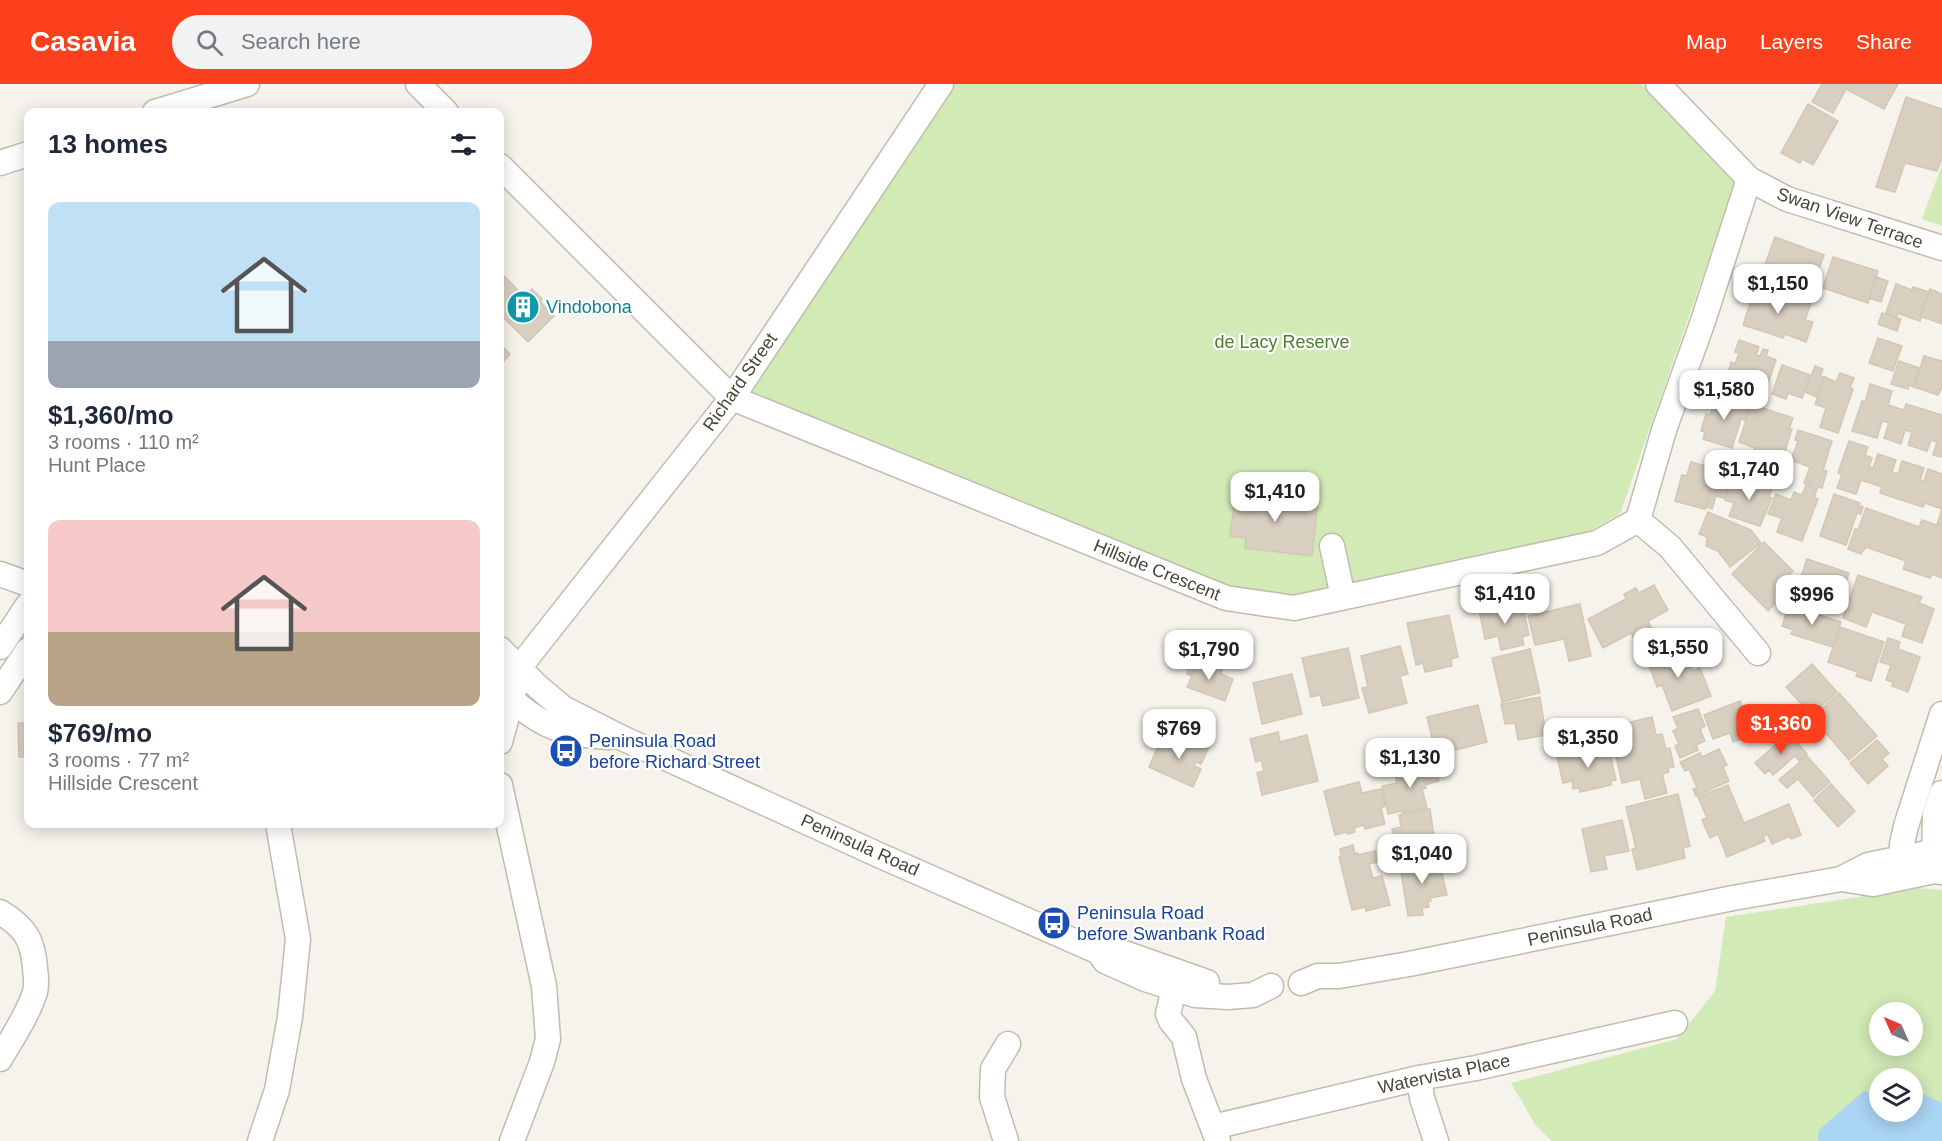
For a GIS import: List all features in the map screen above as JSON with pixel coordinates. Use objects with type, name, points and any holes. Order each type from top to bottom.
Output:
[{"type":"street","points":[[162,108],[191,92],[247,84]]},
{"type":"street","points":[[418,84],[442,108]]},
{"type":"street","name":"Richard Street","points":[[504,691],[519,667],[732,398],[941,84]]},
{"type":"street","name":"Swan View Terrace","points":[[1658,84],[1749,179],[1787,199],[1942,248]]},
{"type":"street","points":[[0,163],[24,155]]},
{"type":"street","name":"Hillside Crescent","points":[[504,170],[732,398],[1226,598],[1294,608],[1597,543],[1638,520]]},
{"type":"street","points":[[1749,179],[1703,321],[1664,430],[1638,520],[1670,546],[1758,653]]},
{"type":"street","points":[[1332,546],[1343,597]]},
{"type":"street","points":[[0,574],[24,583]]},
{"type":"street","points":[[0,646],[24,611]]},
{"type":"street","name":"Peninsula Road","points":[[504,653],[563,708],[622,738],[1099,952],[1105,961],[1185,984],[1251,980],[1271,986],[1301,983],[1318,976],[1339,976],[1409,964],[1733,898],[1841,879],[1873,884],[1904,867],[1938,861]]},
{"type":"street","points":[[0,692],[24,661]]},
{"type":"street","name":"Peninsula Road","points":[[504,691],[550,725],[576,734],[622,738]]},
{"type":"street","points":[[1904,867],[1905,826],[1941,718]]},
{"type":"street","points":[[1938,861],[1935,814],[1942,793]]},
{"type":"street","points":[[504,802],[544,986],[548,1039],[542,1062],[512,1141]]},
{"type":"street","points":[[260,1141],[277,1090],[290,1017],[298,939],[279,828]]},
{"type":"street","points":[[0,912],[15,921],[28,935],[34,953],[36,976],[35,991],[29,1005],[0,1059]]},
{"type":"street","points":[[1185,984],[1168,1014],[1184,1037],[1194,1079],[1216,1134]]},
{"type":"street","name":"Watervista Place","points":[[1216,1134],[1419,1078],[1476,1068],[1675,1023]]},
{"type":"street","points":[[1006,1141],[992,1098],[993,1069],[1008,1044]]},
{"type":"street","points":[[1419,1078],[1422,1098],[1436,1141]]},
{"type":"green space","name":"de Lacy Reserve","points":[[941,84],[1641,84],[1735,184],[1620,514],[1579,537],[1261,603],[732,398]]},
{"type":"green space","points":[[1942,165],[1942,226],[1922,219]]},
{"type":"green space","points":[[1918,888],[1942,890],[1942,1141],[1552,1141],[1536,1126],[1511,1083],[1677,1039],[1715,991],[1726,917]]},
{"type":"water","points":[[1864,1091],[1869,1092],[1869,1122],[1923,1122],[1923,1094],[1942,1103],[1942,1141],[1818,1141],[1819,1130]]},
{"type":"building","points":[[1822,84],[1898,84],[1884,109],[1846,89],[1833,113],[1812,102]]},
{"type":"building","points":[[1906,97],[1942,109],[1942,158],[1937,171],[1905,163],[1895,192],[1876,187]]},
{"type":"building","points":[[1808,104],[1838,121],[1813,165],[1802,159],[1800,163],[1781,153]]},
{"type":"building","points":[[1775,237],[1824,255],[1815,279],[1810,277],[1807,286],[1763,270]]},
{"type":"building","points":[[1833,257],[1878,271],[1868,303],[1823,288]]},
{"type":"building","name":"Vindobona","points":[[504,276],[525,297],[532,289],[554,316],[528,342],[504,318]]},
{"type":"building","points":[[1876,277],[1888,281],[1881,302],[1869,298]]},
{"type":"building","points":[[1896,284],[1912,290],[1913,287],[1929,292],[1920,321],[1897,313],[1897,317],[1886,313]]},
{"type":"building","points":[[1756,285],[1811,304],[1805,320],[1813,322],[1806,342],[1785,334],[1783,338],[1743,325]]},
{"type":"building","points":[[1930,289],[1942,294],[1942,324],[1920,316]]},
{"type":"building","points":[[1882,313],[1901,319],[1897,331],[1878,324]]},
{"type":"building","points":[[1878,338],[1902,346],[1893,371],[1869,363]]},
{"type":"building","points":[[1739,340],[1759,347],[1756,355],[1760,356],[1763,349],[1768,350],[1766,356],[1776,360],[1766,389],[1744,382],[1743,386],[1726,380],[1731,362],[1735,364],[1739,353],[1735,352]]},
{"type":"building","points":[[504,348],[510,354],[504,361]]},
{"type":"building","points":[[1924,356],[1942,361],[1942,387],[1938,395],[1914,387]]},
{"type":"building","points":[[1899,361],[1919,368],[1913,387],[1909,385],[1908,389],[1891,384]]},
{"type":"building","points":[[1782,365],[1810,375],[1802,398],[1788,393],[1786,399],[1772,394]]},
{"type":"building","points":[[1815,366],[1823,369],[1820,376],[1825,377],[1817,397],[1805,392]]},
{"type":"building","points":[[1840,373],[1854,378],[1850,388],[1853,389],[1838,433],[1820,427],[1826,408],[1815,404],[1825,377],[1836,382]]},
{"type":"building","points":[[1870,384],[1892,391],[1888,405],[1904,410],[1906,404],[1942,415],[1942,457],[1933,455],[1937,442],[1931,440],[1927,451],[1908,445],[1912,432],[1905,430],[1901,444],[1884,438],[1889,423],[1882,421],[1877,438],[1852,431]]},
{"type":"building","points":[[1718,393],[1735,398],[1734,401],[1749,406],[1745,420],[1741,419],[1732,448],[1703,439],[1705,432],[1701,431],[1706,414],[1710,415]]},
{"type":"building","points":[[1751,404],[1793,418],[1783,458],[1754,451],[1755,448],[1739,442]]},
{"type":"building","points":[[1798,430],[1832,441],[1823,470],[1827,471],[1822,488],[1804,483],[1810,467],[1791,460],[1798,441],[1795,440]]},
{"type":"building","points":[[1849,441],[1868,447],[1865,455],[1872,458],[1869,467],[1873,468],[1878,454],[1896,460],[1892,472],[1898,474],[1902,461],[1924,468],[1920,480],[1924,481],[1928,469],[1942,474],[1942,509],[1925,503],[1923,507],[1880,493],[1882,487],[1861,480],[1856,494],[1837,488],[1842,474],[1838,473]]},
{"type":"building","points":[[1691,462],[1716,469],[1705,509],[1675,501],[1682,475],[1687,476]]},
{"type":"building","points":[[1691,462],[1716,469],[1705,509],[1675,501],[1682,475],[1687,476]]},
{"type":"building","points":[[1715,475],[1730,480],[1725,498],[1716,496],[1712,509],[1706,507]]},
{"type":"building","points":[[1732,479],[1744,483],[1746,479],[1772,487],[1769,497],[1772,498],[1760,526],[1729,516],[1734,503],[1725,500]]},
{"type":"building","points":[[1806,485],[1817,489],[1814,497],[1818,499],[1802,541],[1777,532],[1782,518],[1768,514],[1776,494],[1791,500],[1794,492],[1802,495]]},
{"type":"building","points":[[1236,492],[1318,501],[1312,556],[1245,548],[1246,538],[1230,536]]},
{"type":"building","points":[[1834,494],[1860,503],[1858,505],[1863,507],[1861,514],[1857,513],[1846,545],[1820,536]]},
{"type":"building","points":[[1866,508],[1919,527],[1922,520],[1942,527],[1942,578],[1932,574],[1930,578],[1903,569],[1906,561],[1866,547],[1861,554],[1848,549]]},
{"type":"building","points":[[1942,509],[1942,525],[1937,524]]},
{"type":"building","points":[[1708,512],[1751,530],[1761,543],[1730,567],[1718,551],[1706,546],[1707,537],[1699,534]]},
{"type":"building","points":[[1764,542],[1793,571],[1784,580],[1789,585],[1779,594],[1782,597],[1768,611],[1732,574]]},
{"type":"building","points":[[1807,559],[1849,573],[1839,604],[1796,591]]},
{"type":"building","points":[[1858,575],[1922,597],[1919,603],[1934,609],[1922,643],[1902,636],[1906,624],[1872,612],[1866,627],[1843,618]]},
{"type":"building","points":[[1654,585],[1668,610],[1648,621],[1652,629],[1634,639],[1631,633],[1603,648],[1588,619],[1626,599],[1624,594],[1636,588],[1639,593]]},
{"type":"building","points":[[1510,603],[1514,609],[1523,607],[1529,635],[1522,637],[1524,645],[1501,650],[1498,636],[1485,639],[1479,610]]},
{"type":"building","points":[[1580,604],[1591,656],[1569,661],[1564,639],[1535,645],[1528,616]]},
{"type":"building","points":[[1789,605],[1841,622],[1833,647],[1791,634],[1793,630],[1782,626]]},
{"type":"building","points":[[1449,615],[1458,657],[1451,659],[1452,666],[1425,672],[1423,663],[1416,665],[1407,623]]},
{"type":"building","points":[[1840,627],[1884,642],[1871,681],[1856,676],[1858,672],[1828,662]]},
{"type":"building","points":[[1888,638],[1900,642],[1898,649],[1920,657],[1908,692],[1892,686],[1893,682],[1886,680],[1891,665],[1880,662]]},
{"type":"building","points":[[1400,646],[1408,674],[1400,676],[1407,703],[1369,713],[1362,688],[1368,687],[1361,656]]},
{"type":"building","points":[[1679,647],[1683,655],[1686,654],[1693,671],[1700,668],[1711,696],[1672,711],[1662,685],[1657,687],[1647,660]]},
{"type":"building","points":[[1348,648],[1359,698],[1323,706],[1320,695],[1311,697],[1302,658]]},
{"type":"building","points":[[1530,649],[1540,693],[1502,702],[1492,658]]},
{"type":"building","points":[[1197,661],[1222,670],[1221,674],[1233,679],[1225,701],[1187,687],[1192,676],[1187,674],[1191,664],[1195,666]]},
{"type":"building","points":[[1812,664],[1837,692],[1814,712],[1810,708],[1807,710],[1786,687]]},
{"type":"building","points":[[1292,674],[1302,714],[1262,724],[1253,683]]},
{"type":"building","points":[[1839,693],[1877,736],[1849,760],[1812,717]]},
{"type":"building","points":[[1540,697],[1546,735],[1518,740],[1515,723],[1505,724],[1501,704]]},
{"type":"building","points":[[1740,701],[1745,714],[1750,712],[1758,732],[1733,742],[1730,733],[1713,739],[1704,715]]},
{"type":"building","points":[[1478,705],[1487,742],[1436,755],[1427,717]]},
{"type":"building","points":[[1698,709],[1705,726],[1700,729],[1705,741],[1696,745],[1698,750],[1680,758],[1675,746],[1679,744],[1673,731],[1678,728],[1673,717]]},
{"type":"building","points":[[1652,717],[1656,735],[1662,734],[1666,749],[1670,748],[1674,767],[1668,768],[1669,772],[1662,774],[1667,793],[1645,799],[1640,779],[1622,783],[1614,748],[1620,747],[1616,732],[1620,731],[1618,725]]},
{"type":"building","points":[[18,723],[24,723],[24,757],[19,757]]},
{"type":"building","points":[[1278,732],[1280,742],[1307,735],[1318,781],[1262,795],[1257,773],[1264,771],[1261,760],[1256,762],[1250,739]]},
{"type":"building","points":[[1789,733],[1807,754],[1799,761],[1795,756],[1773,775],[1769,770],[1765,774],[1755,763]]},
{"type":"building","points":[[1163,735],[1188,746],[1191,739],[1209,747],[1201,764],[1196,762],[1194,766],[1201,769],[1193,787],[1149,767]]},
{"type":"building","points":[[1877,740],[1889,753],[1882,759],[1888,766],[1868,784],[1850,763]]},
{"type":"building","points":[[1608,745],[1616,780],[1611,781],[1611,785],[1580,792],[1579,788],[1573,789],[1572,781],[1563,783],[1557,756]]},
{"type":"building","points":[[1719,749],[1727,765],[1723,767],[1729,781],[1696,796],[1693,789],[1697,788],[1689,769],[1685,771],[1680,762],[1700,753],[1702,757]]},
{"type":"building","points":[[1807,756],[1830,782],[1813,797],[1798,779],[1787,788],[1779,780]]},
{"type":"building","points":[[1435,763],[1439,781],[1425,785],[1426,788],[1422,789],[1427,808],[1388,814],[1382,786],[1397,783],[1394,772]]},
{"type":"building","points":[[1359,782],[1362,793],[1381,789],[1385,806],[1381,808],[1385,824],[1365,829],[1364,825],[1354,828],[1355,832],[1335,835],[1324,791]]},
{"type":"building","points":[[1831,784],[1855,811],[1838,827],[1814,800]]},
{"type":"building","points":[[1728,785],[1744,823],[1789,804],[1801,835],[1791,839],[1790,836],[1772,844],[1768,835],[1763,836],[1765,841],[1727,857],[1718,834],[1710,838],[1702,820],[1707,818],[1698,797]]},
{"type":"building","points":[[1678,794],[1690,846],[1683,848],[1685,858],[1637,870],[1632,849],[1636,848],[1626,807]]},
{"type":"building","points":[[1430,809],[1437,857],[1419,861],[1418,859],[1407,861],[1407,858],[1397,860],[1392,829],[1401,827],[1399,815]]},
{"type":"building","points":[[1622,820],[1629,851],[1604,856],[1607,869],[1591,872],[1582,829]]},
{"type":"building","points":[[1353,845],[1355,854],[1358,853],[1358,855],[1375,851],[1378,862],[1369,864],[1373,878],[1382,876],[1390,905],[1366,911],[1365,907],[1352,910],[1339,857],[1341,857],[1340,849]]},
{"type":"building","points":[[1437,858],[1447,895],[1430,898],[1429,907],[1422,908],[1423,915],[1408,916],[1400,866]]},
{"type":"place","name":"Vindobona","points":[[523,307]]},
{"type":"place","name":"Peninsula Road before Richard Street","points":[[566,751]]},
{"type":"place","name":"Peninsula Road before Swanbank Road","points":[[1054,923]]}]
